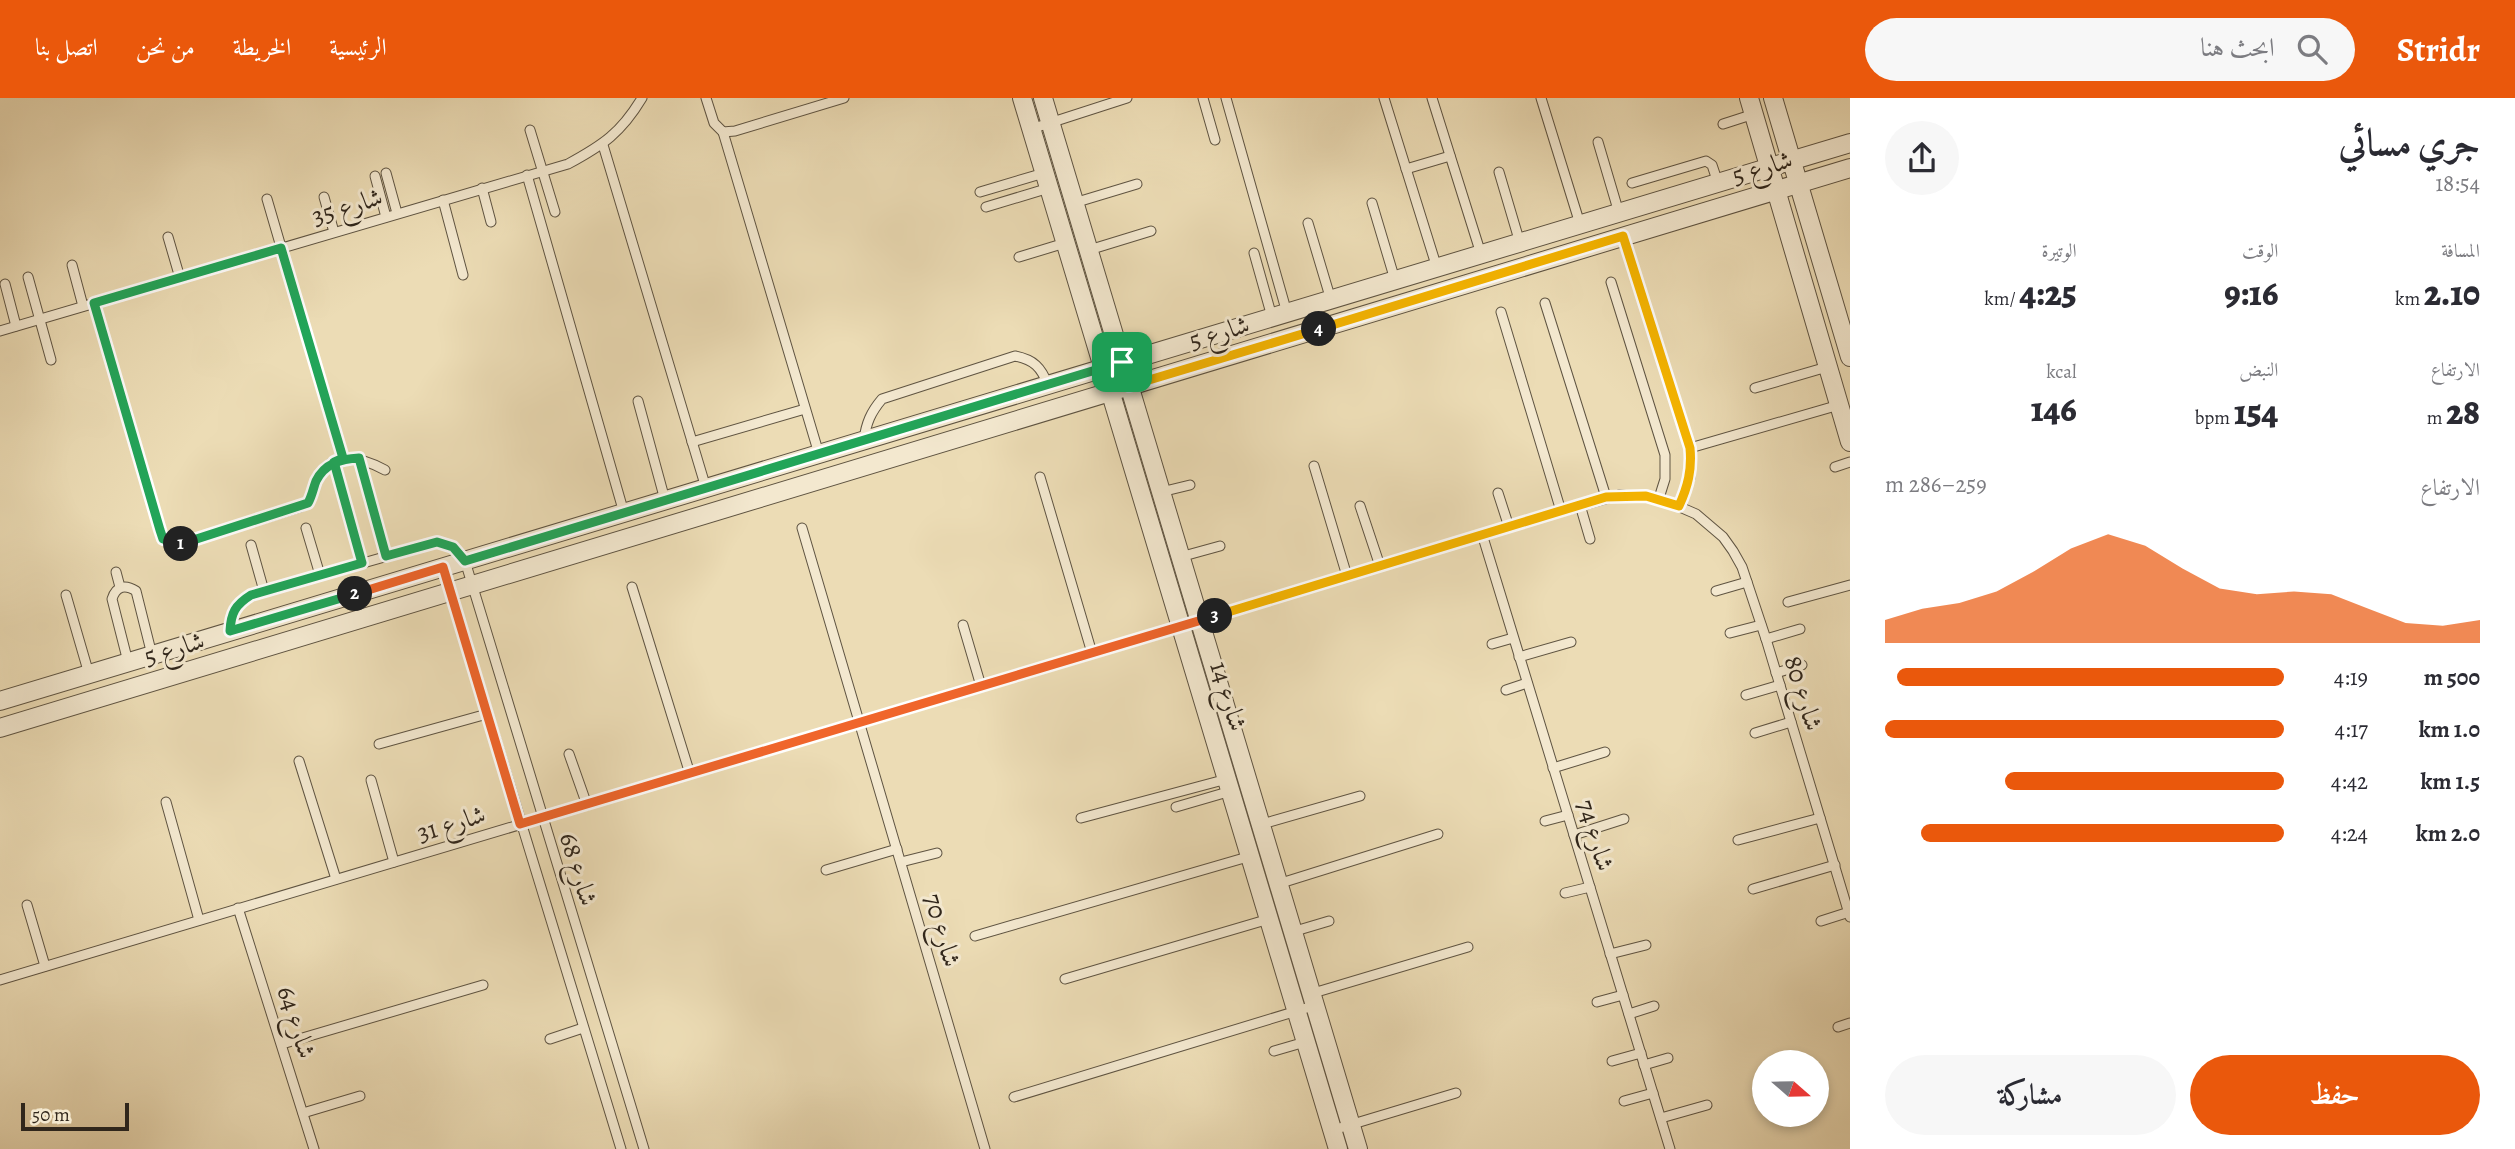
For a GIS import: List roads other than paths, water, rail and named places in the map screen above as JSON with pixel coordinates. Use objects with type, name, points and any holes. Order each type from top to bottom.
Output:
[{"type":"street","name":"شارع 14","points":[[1022,98],[1269,919],[1306,1003],[1358,1149]]},
{"type":"street","name":"شارع 14","points":[[1043,98],[1262,824],[1292,932],[1306,1003],[1306,1042],[1338,1149]]},
{"type":"street","points":[[1773,98],[1850,358]]},
{"type":"street","points":[[1752,106],[1850,442]]},
{"type":"street","name":"شارع 5","points":[[1,697],[89,674],[1850,143]]},
{"type":"street","name":"شارع 5","points":[[0,728],[1850,168]]},
{"type":"lane","name":"شارع 35","points":[[0,331],[568,164],[603,145],[629,119],[642,98]]},
{"type":"lane","points":[[706,98],[714,123],[723,132],[819,454]]},
{"type":"lane","points":[[723,132],[735,131],[844,98]]},
{"type":"lane","points":[[1031,129],[1106,101],[1126,98]]},
{"type":"lane","points":[[1203,98],[1215,140]]},
{"type":"lane","points":[[1226,98],[1280,315]]},
{"type":"lane","points":[[1384,98],[1437,268]]},
{"type":"lane","points":[[1432,98],[1481,254]]},
{"type":"lane","points":[[1541,98],[1580,224]]},
{"type":"lane","points":[[1724,124],[1752,106]]},
{"type":"lane","points":[[530,130],[555,212]]},
{"type":"lane","points":[[1598,142],[1619,213]]},
{"type":"lane","points":[[603,145],[706,488]]},
{"type":"lane","points":[[1406,169],[1450,156]]},
{"type":"lane","points":[[1632,183],[1706,161],[1712,165],[1718,183]]},
{"type":"lane","points":[[1499,172],[1520,243]]},
{"type":"lane","points":[[386,173],[397,213]]},
{"type":"lane","points":[[527,175],[624,513]]},
{"type":"lane","points":[[375,176],[386,217]]},
{"type":"lane","points":[[980,192],[1047,181]]},
{"type":"lane","points":[[986,207],[1047,181]]},
{"type":"lane","points":[[1074,203],[1137,184]]},
{"type":"lane","points":[[482,188],[491,222]]},
{"type":"lane","points":[[324,197],[334,232]]},
{"type":"lane","points":[[267,199],[339,460],[362,563]]},
{"type":"lane","points":[[443,200],[463,275]]},
{"type":"lane","points":[[1373,203],[1395,280]]},
{"type":"lane","points":[[1308,223],[1331,300]]},
{"type":"lane","points":[[1088,250],[1151,231]]},
{"type":"lane","points":[[1623,236],[1690,448],[1690,478],[1679,506]]},
{"type":"lane","points":[[168,237],[180,278]]},
{"type":"lane","points":[[1019,257],[1065,243]]},
{"type":"lane","points":[[1254,254],[1280,315]]},
{"type":"lane","points":[[72,265],[83,306]]},
{"type":"lane","points":[[28,276],[51,360]]},
{"type":"lane","points":[[1611,282],[1665,455],[1665,479],[1659,498]]},
{"type":"lane","points":[[5,284],[16,326]]},
{"type":"lane","points":[[94,303],[163,539],[181,544],[300,507],[308,503],[315,482],[323,471],[339,460],[359,458],[384,470]]},
{"type":"lane","points":[[1545,303],[1606,497]]},
{"type":"lane","points":[[1501,312],[1561,511]]},
{"type":"lane","points":[[864,440],[866,424],[882,399],[1015,356],[1030,359],[1041,369],[1048,385]]},
{"type":"lane","points":[[1755,388],[1827,367]]},
{"type":"lane","points":[[638,401],[665,500]]},
{"type":"lane","points":[[1690,448],[1839,405]]},
{"type":"lane","points":[[692,442],[805,409]]},
{"type":"lane","points":[[359,458],[386,556]]},
{"type":"lane","points":[[1835,467],[1850,462]]},
{"type":"lane","points":[[1314,466],[1347,576]]},
{"type":"lane","points":[[1040,477],[1092,653]]},
{"type":"lane","points":[[1161,492],[1190,485]]},
{"type":"lane","points":[[1498,493],[1509,527]]},
{"type":"lane","name":"شارع 31","points":[[0,980],[1606,497],[1633,495],[1659,498],[1679,506]]},
{"type":"lane","points":[[1580,505],[1590,539]]},
{"type":"lane","points":[[1360,506],[1380,566]]},
{"type":"lane","name":"شارع 80","points":[[1679,506],[1696,514],[1723,537],[1742,567],[1849,915]]},
{"type":"lane","points":[[306,528],[320,575]]},
{"type":"lane","name":"شارع 70","points":[[802,528],[985,1149]]},
{"type":"lane","name":"شارع 74","points":[[1482,534],[1670,1149]]},
{"type":"lane","points":[[230,631],[231,616],[238,603],[264,591],[437,542],[453,547],[465,561]]},
{"type":"lane","points":[[251,545],[264,591]]},
{"type":"lane","points":[[1180,557],[1220,546]]},
{"type":"lane","name":"شارع 68","points":[[465,561],[644,1149]]},
{"type":"lane","name":"شارع 68","points":[[443,567],[621,1149]]},
{"type":"lane","points":[[116,572],[120,587]]},
{"type":"lane","points":[[1716,591],[1747,582]]},
{"type":"lane","points":[[1788,602],[1850,585]]},
{"type":"lane","points":[[128,662],[113,599],[114,592],[120,587],[129,586],[136,592],[152,655]]},
{"type":"lane","points":[[632,587],[690,774]]},
{"type":"lane","points":[[66,595],[89,674]]},
{"type":"lane","points":[[963,625],[981,686]]},
{"type":"lane","points":[[1730,633],[1761,625]]},
{"type":"lane","points":[[1766,639],[1800,629]]},
{"type":"lane","points":[[1492,643],[1513,638]]},
{"type":"lane","points":[[1520,657],[1571,642]]},
{"type":"lane","points":[[1776,673],[1802,665]]},
{"type":"lane","points":[[1506,690],[1527,683]]},
{"type":"lane","points":[[1746,695],[1780,685]]},
{"type":"lane","points":[[379,744],[487,714]]},
{"type":"lane","points":[[1755,733],[1791,722]]},
{"type":"lane","points":[[1553,768],[1605,752]]},
{"type":"lane","points":[[569,754],[587,805]]},
{"type":"lane","points":[[299,761],[336,879]]},
{"type":"lane","points":[[371,780],[394,862]]},
{"type":"lane","points":[[1176,807],[1229,785]]},
{"type":"lane","points":[[1081,818],[1229,785]]},
{"type":"lane","points":[[1262,824],[1360,796]]},
{"type":"lane","points":[[166,802],[200,920]]},
{"type":"lane","points":[[1545,821],[1568,815]]},
{"type":"lane","points":[[1738,840],[1820,818]]},
{"type":"lane","points":[[1574,835],[1625,819]]},
{"type":"lane","points":[[1278,884],[1438,834]]},
{"type":"lane","points":[[827,870],[897,849]]},
{"type":"lane","points":[[901,862],[937,853]]},
{"type":"lane","points":[[975,936],[1251,856]]},
{"type":"lane","points":[[1753,889],[1835,865]]},
{"type":"lane","points":[[1565,894],[1590,887]]},
{"type":"lane","points":[[27,905],[45,966]]},
{"type":"lane","name":"شارع 64","points":[[238,908],[314,1149]]},
{"type":"lane","points":[[1821,921],[1849,915]]},
{"type":"lane","points":[[1065,979],[1269,919]]},
{"type":"lane","points":[[1292,932],[1329,921]]},
{"type":"lane","points":[[1610,954],[1646,944]]},
{"type":"lane","points":[[1014,1097],[1306,1003],[1468,947]]},
{"type":"lane","points":[[282,1044],[483,985]]},
{"type":"lane","points":[[1597,1002],[1623,995]]},
{"type":"lane","points":[[1629,1014],[1654,1006]]},
{"type":"lane","points":[[1838,1027],[1850,1023]]},
{"type":"lane","points":[[550,1039],[583,1028]]},
{"type":"lane","points":[[1274,1051],[1306,1042]]},
{"type":"lane","points":[[1612,1061],[1641,1053]]},
{"type":"lane","points":[[1644,1065],[1668,1058]]},
{"type":"lane","points":[[1332,1130],[1456,1093]]},
{"type":"lane","points":[[1624,1101],[1653,1093]]},
{"type":"lane","points":[[303,1113],[359,1096]]},
{"type":"lane","points":[[1661,1118],[1707,1105]]}]
